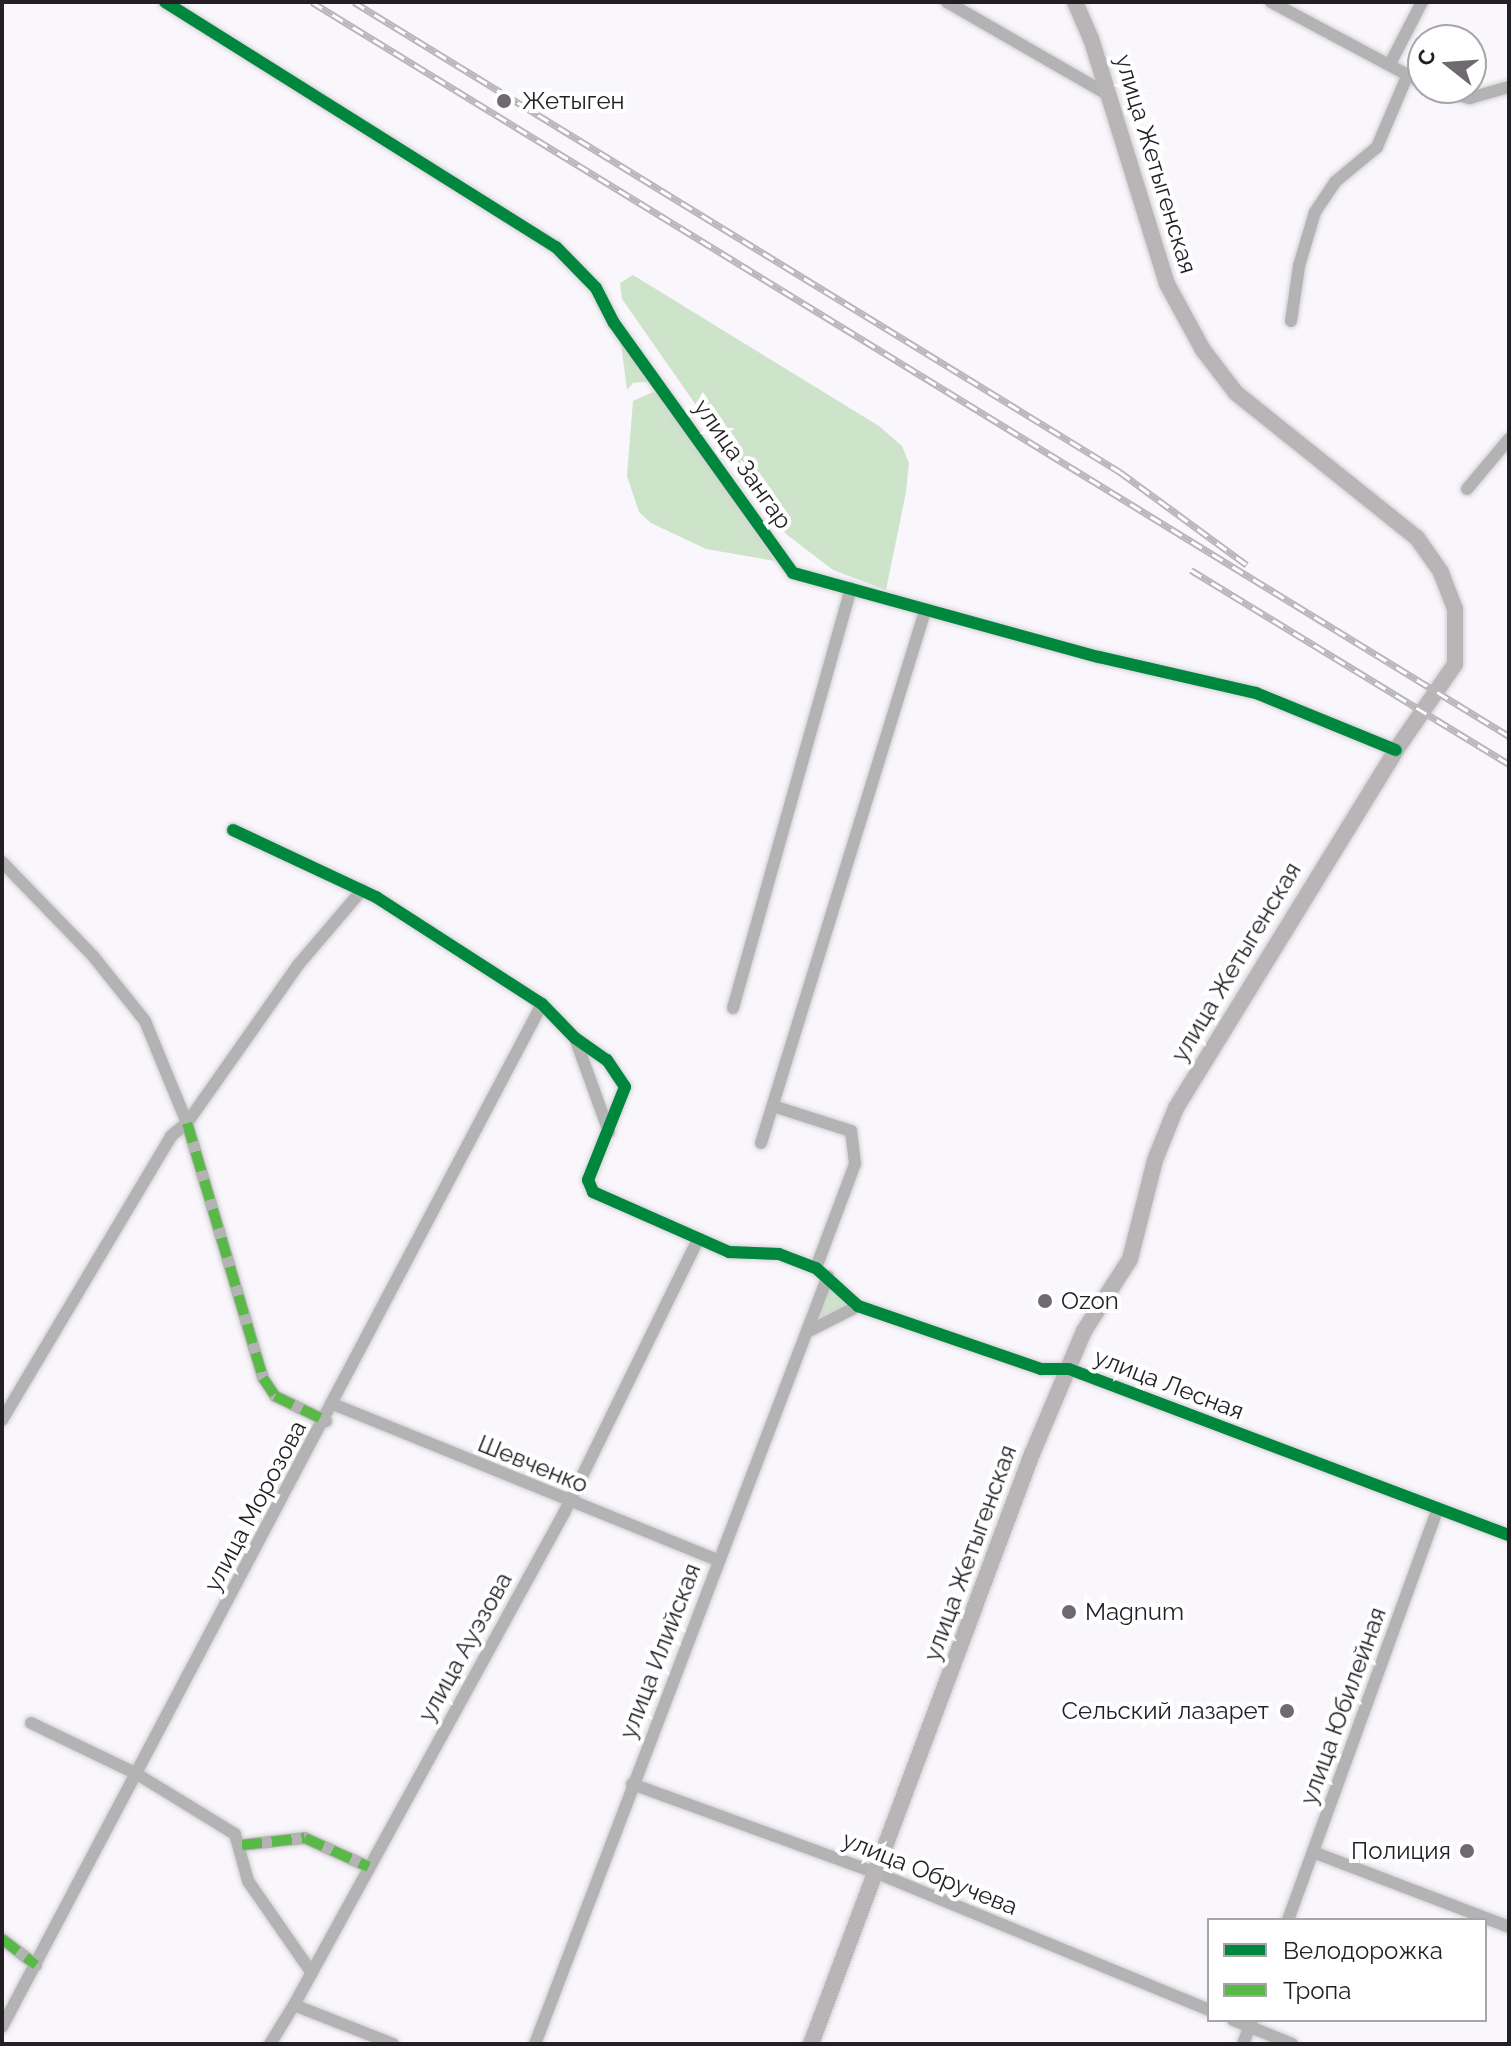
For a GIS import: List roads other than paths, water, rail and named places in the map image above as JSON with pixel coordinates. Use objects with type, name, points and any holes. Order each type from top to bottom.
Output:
[{"type":"main road","name":"улица Жетыгенская","points":[[811,2044],[1032,1454],[1084,1331],[1130,1259],[1155,1160],[1176,1108],[1396,750],[1455,664],[1455,609],[1441,572],[1399,521],[1236,393],[1203,350],[1167,284],[1109,95],[1075,2]]},
{"type":"street","name":"улица Зангар","points":[[165,2],[556,247],[596,288],[614,323],[793,573],[925,611],[1256,693],[1396,750]]},
{"type":"street","points":[[947,2],[1109,95]]},
{"type":"street","points":[[1271,2],[1391,62],[1407,73]]},
{"type":"street","points":[[1391,62],[1422,2]]},
{"type":"street","points":[[1291,321],[1315,212],[1335,182],[1377,147],[1407,76]]},
{"type":"street","points":[[1487,93],[1509,87]]},
{"type":"street","points":[[1467,489],[1509,439]]},
{"type":"street","points":[[733,1008],[851,588]]},
{"type":"street","points":[[761,1143],[925,611]]},
{"type":"street","points":[[233,830],[362,890],[542,1004],[575,1038],[607,1060],[625,1087],[588,1180],[590,1189],[698,1240]]},
{"type":"street","points":[[2,862],[93,956],[145,1021],[187,1123],[263,1378],[275,1396],[326,1421]]},
{"type":"street","points":[[2,1420],[171,1136],[187,1123],[298,965],[362,890]]},
{"type":"street","name":"улица Морозова","points":[[2,2027],[326,1421],[542,1004]]},
{"type":"street","points":[[575,1038],[609,1132]]},
{"type":"street","points":[[773,1106],[851,1131],[855,1164],[816,1268]]},
{"type":"street","name":"улица Лесная","points":[[698,1240],[729,1252],[779,1254],[816,1268],[858,1306],[1041,1369],[1069,1369],[1509,1535]]},
{"type":"street","name":"улица Ауэзова","points":[[270,2044],[570,1502],[698,1240]]},
{"type":"street","name":"улица Илийская","points":[[535,2044],[828,1276]]},
{"type":"street","points":[[809,1331],[858,1306]]},
{"type":"street","name":"Шевченко","points":[[333,1404],[718,1560]]},
{"type":"street","name":"улица Юбилейная","points":[[1289,1918],[1438,1508]]},
{"type":"street","points":[[31,1723],[137,1774],[235,1834],[242,1845],[248,1881],[312,1973]]},
{"type":"street","name":"улица Обручева","points":[[632,1784],[877,1873],[1207,2009]]},
{"type":"street","points":[[242,1845],[305,1838],[369,1867]]},
{"type":"street","points":[[1313,1852],[1485,1918]]},
{"type":"street","points":[[1487,1919],[1509,1927]]},
{"type":"street","points":[[2,1939],[36,1965]]},
{"type":"street","points":[[294,2005],[393,2044]]},
{"type":"street","points":[[1243,2044],[1251,2023],[1292,2044]]},
{"type":"railway","points":[[312,2],[1509,736]]},
{"type":"railway","points":[[354,2],[1120,472],[1247,565]]},
{"type":"railway","points":[[1191,570],[1509,764]]},
{"type":"place","name":"Жетыген","points":[[504,101]]},
{"type":"place","name":"Ozon","points":[[1045,1301]]},
{"type":"place","name":"Magnum","points":[[1069,1612]]},
{"type":"place","name":"Сельский лазарет","points":[[1287,1711]]},
{"type":"place","name":"Полиция","points":[[1467,1851]]}]
